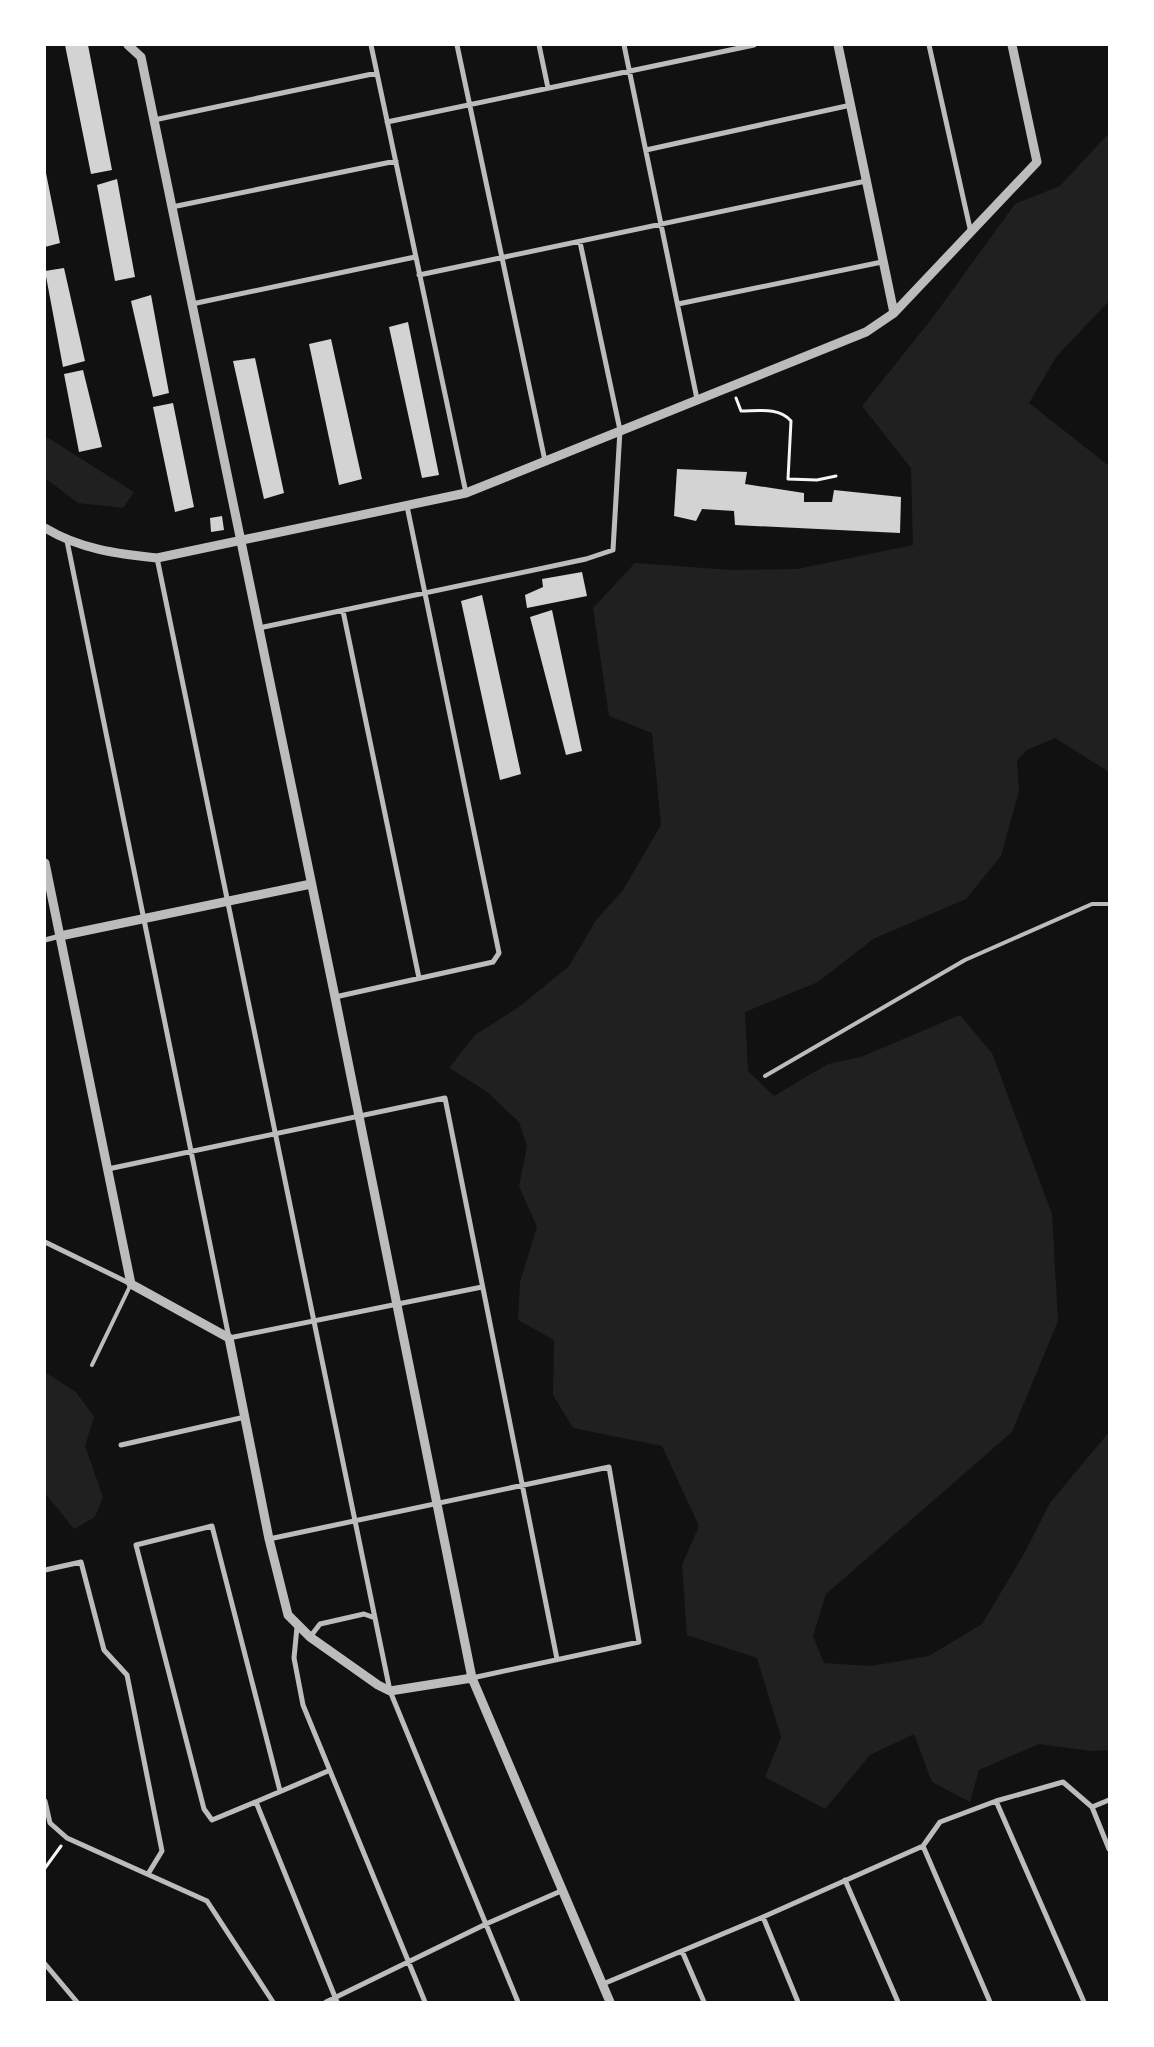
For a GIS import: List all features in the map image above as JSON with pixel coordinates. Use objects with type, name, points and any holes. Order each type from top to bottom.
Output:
[{"type":"street","points":[[128,45],[140,49],[335,997],[472,1678],[561,1891],[610,2002]]},
{"type":"street","points":[[370,45],[466,493]]},
{"type":"street","points":[[457,45],[545,461]]},
{"type":"street","points":[[539,45],[548,88]]},
{"type":"street","points":[[624,45],[697,399]]},
{"type":"street","points":[[387,122],[754,45]]},
{"type":"street","points":[[838,45],[894,313]]},
{"type":"street","points":[[929,45],[971,234]]},
{"type":"street","points":[[45,528],[67,541],[122,555],[157,558],[241,542],[466,493],[731,384],[866,332],[894,313],[971,234],[1037,162],[1012,45]]},
{"type":"street","points":[[154,120],[377,73]]},
{"type":"street","points":[[646,150],[851,105]]},
{"type":"street","points":[[172,207],[396,161]]},
{"type":"street","points":[[420,275],[866,181]]},
{"type":"street","points":[[259,628],[586,559],[613,550],[620,430],[580,242]]},
{"type":"street","points":[[192,304],[416,257]]},
{"type":"street","points":[[678,304],[882,262]]},
{"type":"street","points":[[335,997],[493,962],[499,953],[407,506]]},
{"type":"street","points":[[67,541],[268,1539],[288,1615],[297,1627],[310,1637],[378,1685],[390,1690],[472,1678],[638,1642],[609,1467],[268,1539]]},
{"type":"street","points":[[157,558],[390,1690],[518,2002]]},
{"type":"street","points":[[343,611],[419,978]]},
{"type":"street","points":[[45,863],[131,1284]]},
{"type":"street","points":[[45,940],[311,884]]},
{"type":"street","points":[[108,1169],[445,1098],[558,1659]]},
{"type":"street","points":[[45,1242],[131,1284],[229,1338],[482,1287]]},
{"type":"street","points":[[121,1445],[244,1417]]},
{"type":"street","points":[[280,1792],[212,1526],[136,1545],[204,1809],[212,1820],[280,1792],[328,1771]]},
{"type":"street","points":[[45,1570],[81,1562],[104,1650],[127,1675],[162,1850],[148,1874]]},
{"type":"street","points":[[310,1637],[320,1624],[364,1614],[375,1618]]},
{"type":"street","points":[[297,1627],[294,1658],[303,1705],[328,1771],[425,2002]]},
{"type":"street","points":[[603,1984],[763,1917],[922,1846],[940,1822],[996,1801],[1063,1782],[1092,1807],[1109,1849]]},
{"type":"street","points":[[1092,1807],[1109,1800]]},
{"type":"street","points":[[45,1801],[50,1823],[67,1838],[207,1901],[273,2002]]},
{"type":"street","points":[[996,1801],[1084,2002]]},
{"type":"street","points":[[256,1802],[336,2000]]},
{"type":"street","points":[[922,1846],[990,2002]]},
{"type":"street","points":[[845,1880],[898,2002]]},
{"type":"street","points":[[326,2002],[336,2000],[486,1924],[561,1891]]},
{"type":"street","points":[[763,1917],[798,2002]]},
{"type":"street","points":[[682,1951],[704,2002]]},
{"type":"street","points":[[45,1964],[77,2002]]},
{"type":"lane","points":[[765,1076],[965,960],[1092,904],[1109,904]]},
{"type":"lane","points":[[92,1364],[131,1284]]},
{"type":"path","points":[[731,384],[741,411],[769,410],[785,414],[791,421],[788,479],[817,480],[836,476]]},
{"type":"path","points":[[45,1868],[67,1838]]},
{"type":"shaded area","points":[[1109,133],[1109,301],[1056,357],[1029,403],[1109,466],[1109,772],[1055,738],[1027,750],[1017,760],[1019,791],[1001,856],[966,899],[873,939],[818,982],[745,1012],[748,1071],[774,1096],[828,1064],[861,1057],[960,1015],[992,1053],[1052,1214],[1058,1321],[1012,1432],[826,1594],[813,1636],[824,1663],[871,1666],[929,1656],[982,1624],[1025,1552],[1050,1503],[1109,1432],[1109,1750],[1092,1751],[1039,1744],[979,1770],[970,1802],[932,1782],[914,1734],[870,1755],[825,1809],[765,1777],[781,1737],[757,1658],[687,1635],[682,1565],[699,1526],[662,1446],[573,1428],[553,1395],[554,1340],[518,1320],[520,1282],[537,1227],[519,1186],[527,1146],[519,1122],[486,1091],[449,1068],[475,1035],[519,1007],[569,966],[596,920],[623,890],[661,825],[652,733],[609,716],[593,608],[635,563],[732,570],[797,569],[913,545],[911,468],[862,406],[933,317],[1015,204],[1060,186]]},
{"type":"shaded area","points":[[45,436],[134,492],[123,508],[78,503],[45,478]]},
{"type":"shaded area","points":[[45,1372],[76,1392],[94,1417],[85,1446],[103,1497],[95,1517],[74,1529],[45,1493]]},
{"type":"building","points":[[65,45],[88,45],[112,170],[91,174]]},
{"type":"building","points":[[45,168],[60,243],[45,247]]},
{"type":"building","points":[[117,179],[135,277],[115,281],[97,185]]},
{"type":"building","points":[[64,268],[85,361],[63,367],[45,271]]},
{"type":"building","points":[[151,295],[169,393],[153,397],[131,301]]},
{"type":"building","points":[[408,322],[439,475],[422,478],[389,327]]},
{"type":"building","points":[[331,339],[362,479],[339,485],[309,344]]},
{"type":"building","points":[[255,358],[284,493],[264,499],[233,361]]},
{"type":"building","points":[[83,370],[102,447],[79,452],[64,374]]},
{"type":"building","points":[[173,403],[194,507],[175,512],[153,407]]},
{"type":"building","points":[[677,469],[747,472],[745,484],[804,493],[804,502],[832,502],[834,490],[901,497],[900,533],[735,525],[734,511],[702,509],[696,521],[674,516]]},
{"type":"building","points":[[222,516],[224,530],[211,532],[210,518]]},
{"type":"building","points":[[582,572],[587,596],[527,608],[525,595],[543,587],[542,579]]},
{"type":"building","points":[[482,595],[521,774],[500,780],[461,601]]},
{"type":"building","points":[[552,610],[582,751],[566,755],[530,617]]}]
